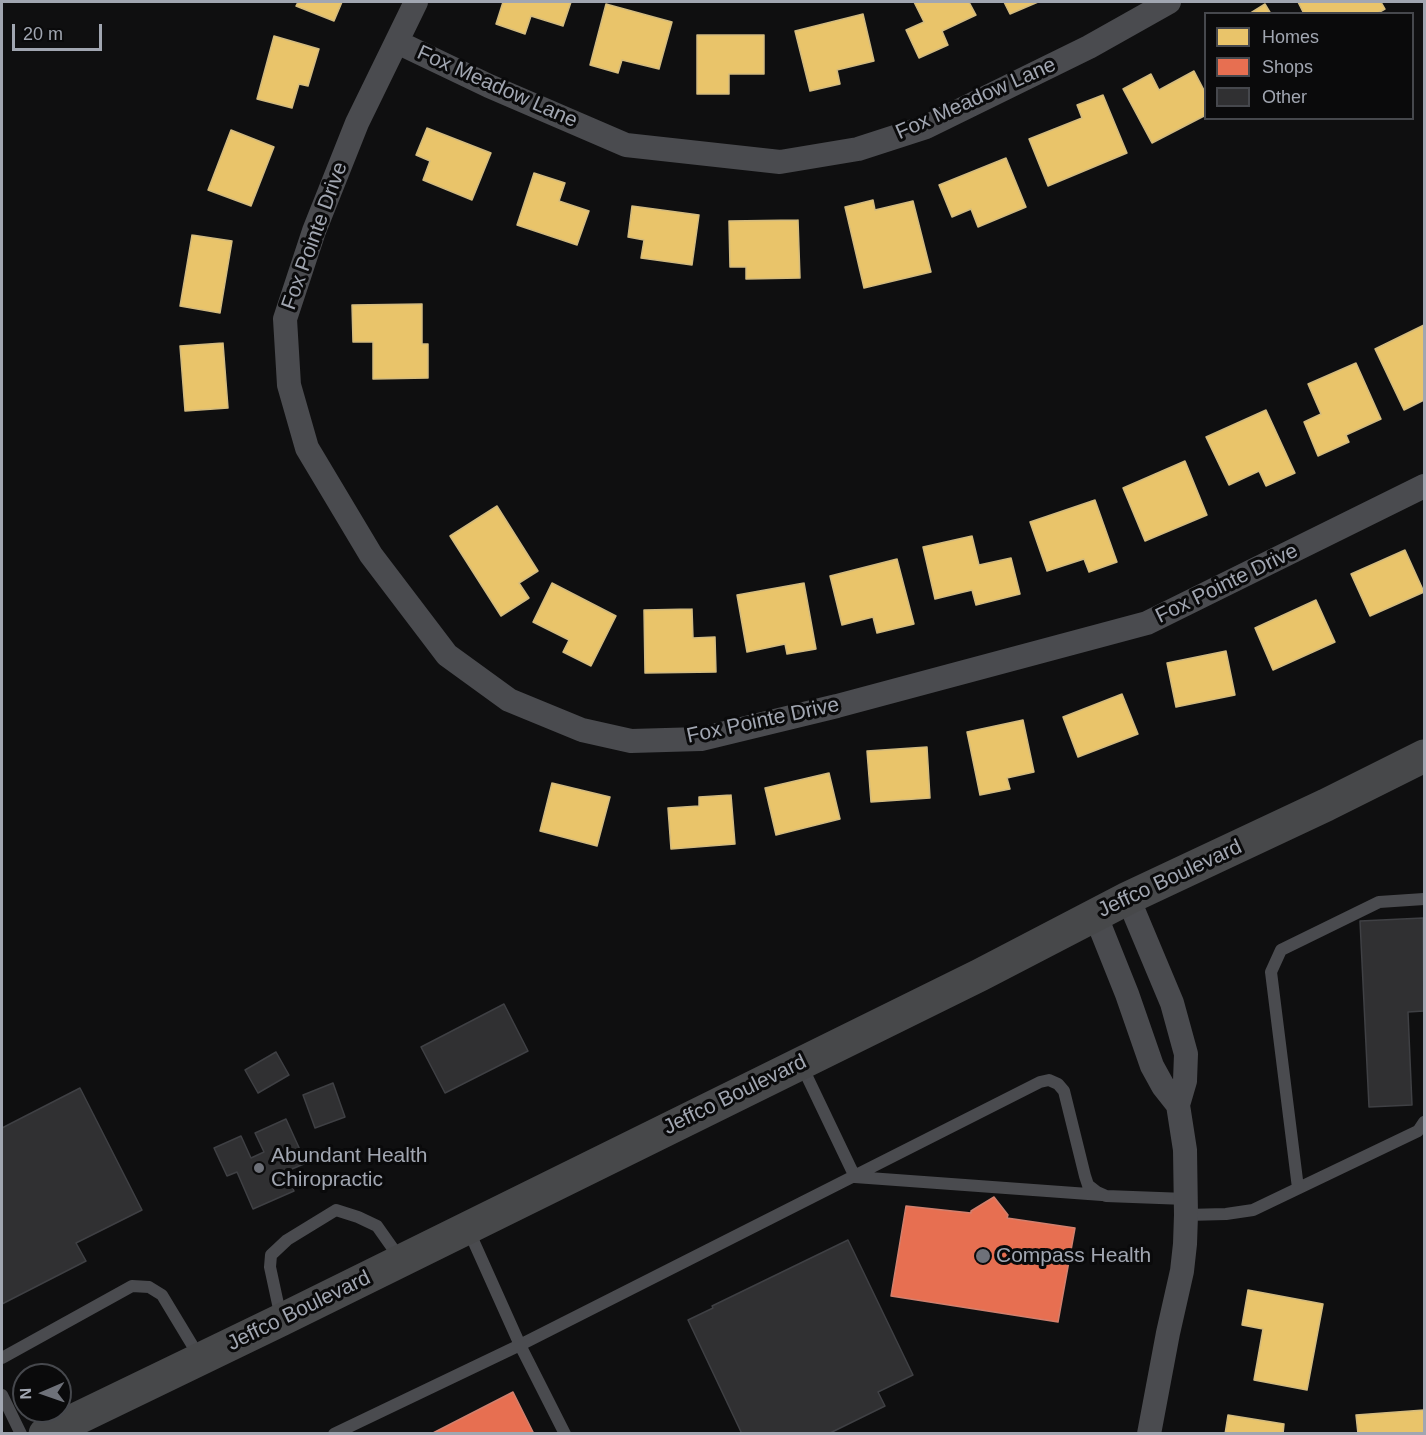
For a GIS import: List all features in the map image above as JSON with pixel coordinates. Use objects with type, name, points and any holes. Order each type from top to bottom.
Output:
[{"type":"main road","name":"Jeffco Boulevard","points":[[45,1434],[980,975],[1095,914],[1425,756]]},
{"type":"street","name":"Fox Pointe Drive","points":[[416,2],[357,123],[314,231],[285,320],[290,385],[307,448],[371,555],[447,655],[509,700],[582,730],[631,741],[701,739],[837,706],[1147,623],[1425,486]]},
{"type":"street","name":"Fox Meadow Lane","points":[[398,42],[489,86],[626,145],[780,162],[858,149],[926,126],[1089,47],[1169,2]]},
{"type":"street","points":[[1128,898],[1172,1003],[1186,1054],[1185,1081],[1178,1105],[1185,1150],[1186,1207],[1182,1271],[1149,1434]]},
{"type":"street","points":[[1095,914],[1127,994],[1152,1066],[1163,1086],[1178,1105]]},
{"type":"lane","points":[[1298,1188],[1271,972],[1281,950],[1379,902],[1425,899]]},
{"type":"lane","points":[[801,1063],[855,1177]]},
{"type":"lane","points":[[334,1434],[520,1345],[1040,1082],[1049,1080],[1058,1084],[1064,1091],[1084,1176],[1088,1185],[1106,1196]]},
{"type":"lane","points":[[855,1177],[1106,1196],[1226,1214],[1253,1210],[1418,1131],[1425,1122]]},
{"type":"lane","points":[[281,1320],[270,1267],[271,1255],[287,1240],[336,1210],[376,1226],[401,1261]]},
{"type":"lane","points":[[467,1228],[520,1345],[565,1434]]},
{"type":"lane","points":[[2,1358],[132,1286],[149,1287],[162,1296],[201,1359]]},
{"type":"lane","points":[[2,1395],[21,1434]]},
{"type":"building: Homes","points":[[298,2],[342,2],[334,21],[296,6]]},
{"type":"building: Homes","points":[[503,2],[571,2],[563,26],[531,16],[525,34],[496,24]]},
{"type":"building: Homes","points":[[914,2],[969,2],[976,15],[942,31],[948,45],[919,58],[906,30],[924,22]]},
{"type":"building: Homes","points":[[1004,2],[1038,2],[1010,14]]},
{"type":"building: Homes","points":[[1298,2],[1381,2],[1385,9],[1380,12],[1303,12]]},
{"type":"building: Homes","points":[[606,4],[672,22],[659,69],[622,60],[618,73],[590,65]]},
{"type":"building: Homes","points":[[1265,4],[1270,12],[1252,12]]},
{"type":"building: Homes","points":[[863,14],[874,61],[837,70],[840,84],[810,91],[795,31]]},
{"type":"building: Homes","points":[[697,35],[764,35],[764,74],[729,74],[729,94],[697,94]]},
{"type":"building: Homes","points":[[274,36],[319,49],[308,86],[299,84],[292,108],[257,99]]},
{"type":"building: Homes","points":[[1194,71],[1204,90],[1204,116],[1152,143],[1123,89],[1151,74],[1159,90]]},
{"type":"building: Homes","points":[[1103,95],[1127,153],[1048,186],[1029,139],[1082,118],[1077,105]]},
{"type":"building: Homes","points":[[427,128],[491,153],[472,200],[423,180],[430,161],[416,155]]},
{"type":"building: Homes","points":[[231,130],[274,147],[251,206],[208,190]]},
{"type":"building: Homes","points":[[1006,158],[1026,207],[978,227],[971,209],[952,217],[939,185]]},
{"type":"building: Homes","points":[[534,173],[565,183],[559,201],[589,211],[577,245],[517,225]]},
{"type":"building: Homes","points":[[873,200],[875,210],[913,201],[931,272],[864,288],[845,207]]},
{"type":"building: Homes","points":[[632,206],[699,215],[692,265],[641,258],[644,240],[628,237]]},
{"type":"building: Homes","points":[[798,220],[800,278],[746,279],[746,267],[730,267],[729,221]]},
{"type":"building: Homes","points":[[192,235],[232,241],[220,313],[180,306]]},
{"type":"building: Homes","points":[[422,304],[422,344],[428,344],[428,378],[373,379],[373,342],[353,342],[352,305]]},
{"type":"building: Homes","points":[[1424,325],[1424,400],[1404,410],[1375,349]]},
{"type":"building: Homes","points":[[223,343],[228,408],[185,411],[180,346]]},
{"type":"building: Homes","points":[[1356,363],[1381,419],[1346,435],[1349,442],[1318,456],[1304,422],[1321,414],[1308,384]]},
{"type":"building: Homes","points":[[1266,410],[1295,473],[1266,486],[1259,471],[1229,485],[1206,437]]},
{"type":"building: Homes","points":[[1185,461],[1207,515],[1145,541],[1123,488]]},
{"type":"building: Homes","points":[[1095,500],[1117,562],[1089,572],[1084,559],[1047,571],[1030,522]]},
{"type":"building: Homes","points":[[497,506],[538,571],[519,583],[529,598],[501,616],[450,536]]},
{"type":"building: Homes","points":[[972,536],[979,565],[1011,558],[1020,594],[976,605],[972,590],[935,599],[923,547]]},
{"type":"building: Homes","points":[[1405,550],[1424,592],[1370,616],[1351,574]]},
{"type":"building: Homes","points":[[897,559],[914,624],[877,633],[873,617],[842,625],[830,576]]},
{"type":"building: Homes","points":[[552,583],[616,616],[591,666],[563,652],[569,640],[533,622]]},
{"type":"building: Homes","points":[[804,583],[816,649],[787,654],[785,644],[747,652],[737,595]]},
{"type":"building: Homes","points":[[1316,600],[1335,642],[1273,670],[1255,628]]},
{"type":"building: Homes","points":[[692,609],[693,638],[715,637],[716,672],[645,673],[644,610]]},
{"type":"building: Homes","points":[[1226,651],[1235,695],[1176,707],[1167,663]]},
{"type":"building: Homes","points":[[1122,694],[1138,734],[1078,757],[1063,717]]},
{"type":"building: Homes","points":[[1023,720],[1034,772],[1007,778],[1010,789],[980,795],[967,732]]},
{"type":"building: Homes","points":[[927,747],[930,798],[871,802],[867,751]]},
{"type":"building: Homes","points":[[829,773],[840,819],[776,835],[765,788]]},
{"type":"building: Homes","points":[[552,783],[610,797],[597,846],[540,831]]},
{"type":"building: Homes","points":[[731,795],[735,844],[671,849],[668,808],[699,806],[699,797]]},
{"type":"building: Homes","points":[[1248,1290],[1323,1304],[1307,1390],[1254,1380],[1263,1329],[1242,1325]]},
{"type":"building: Homes","points":[[1424,1410],[1424,1434],[1358,1434],[1356,1415]]},
{"type":"building: Homes","points":[[1228,1415],[1284,1424],[1283,1434],[1225,1434]]},
{"type":"building: Shops","points":[[994,1197],[1008,1215],[1007,1218],[1075,1228],[1058,1322],[891,1296],[906,1206],[971,1213]]},
{"type":"building: Shops","points":[[513,1392],[534,1434],[431,1434]]},
{"type":"building: Other","points":[[1423,918],[1424,1011],[1408,1012],[1412,1105],[1369,1107],[1360,921]]},
{"type":"building: Other","points":[[504,1004],[528,1051],[445,1093],[421,1047]]},
{"type":"building: Other","points":[[276,1052],[289,1075],[258,1093],[245,1070]]},
{"type":"building: Other","points":[[333,1083],[345,1117],[315,1128],[303,1095]]},
{"type":"building: Other","points":[[80,1088],[142,1210],[76,1243],[86,1261],[2,1304],[2,1128]]},
{"type":"building: Other","name":"Abundant Health Chiropractic","points":[[286,1119],[306,1163],[285,1172],[294,1191],[253,1209],[237,1172],[227,1176],[214,1148],[241,1136],[251,1158],[264,1152],[255,1133]]},
{"type":"building: Other","points":[[848,1240],[913,1375],[878,1392],[885,1406],[828,1434],[742,1434],[688,1320]]},
{"type":"place","name":"Abundant Health Chiropractic","points":[[259,1168]]},
{"type":"place","name":"Compass Health","points":[[983,1256]]}]
